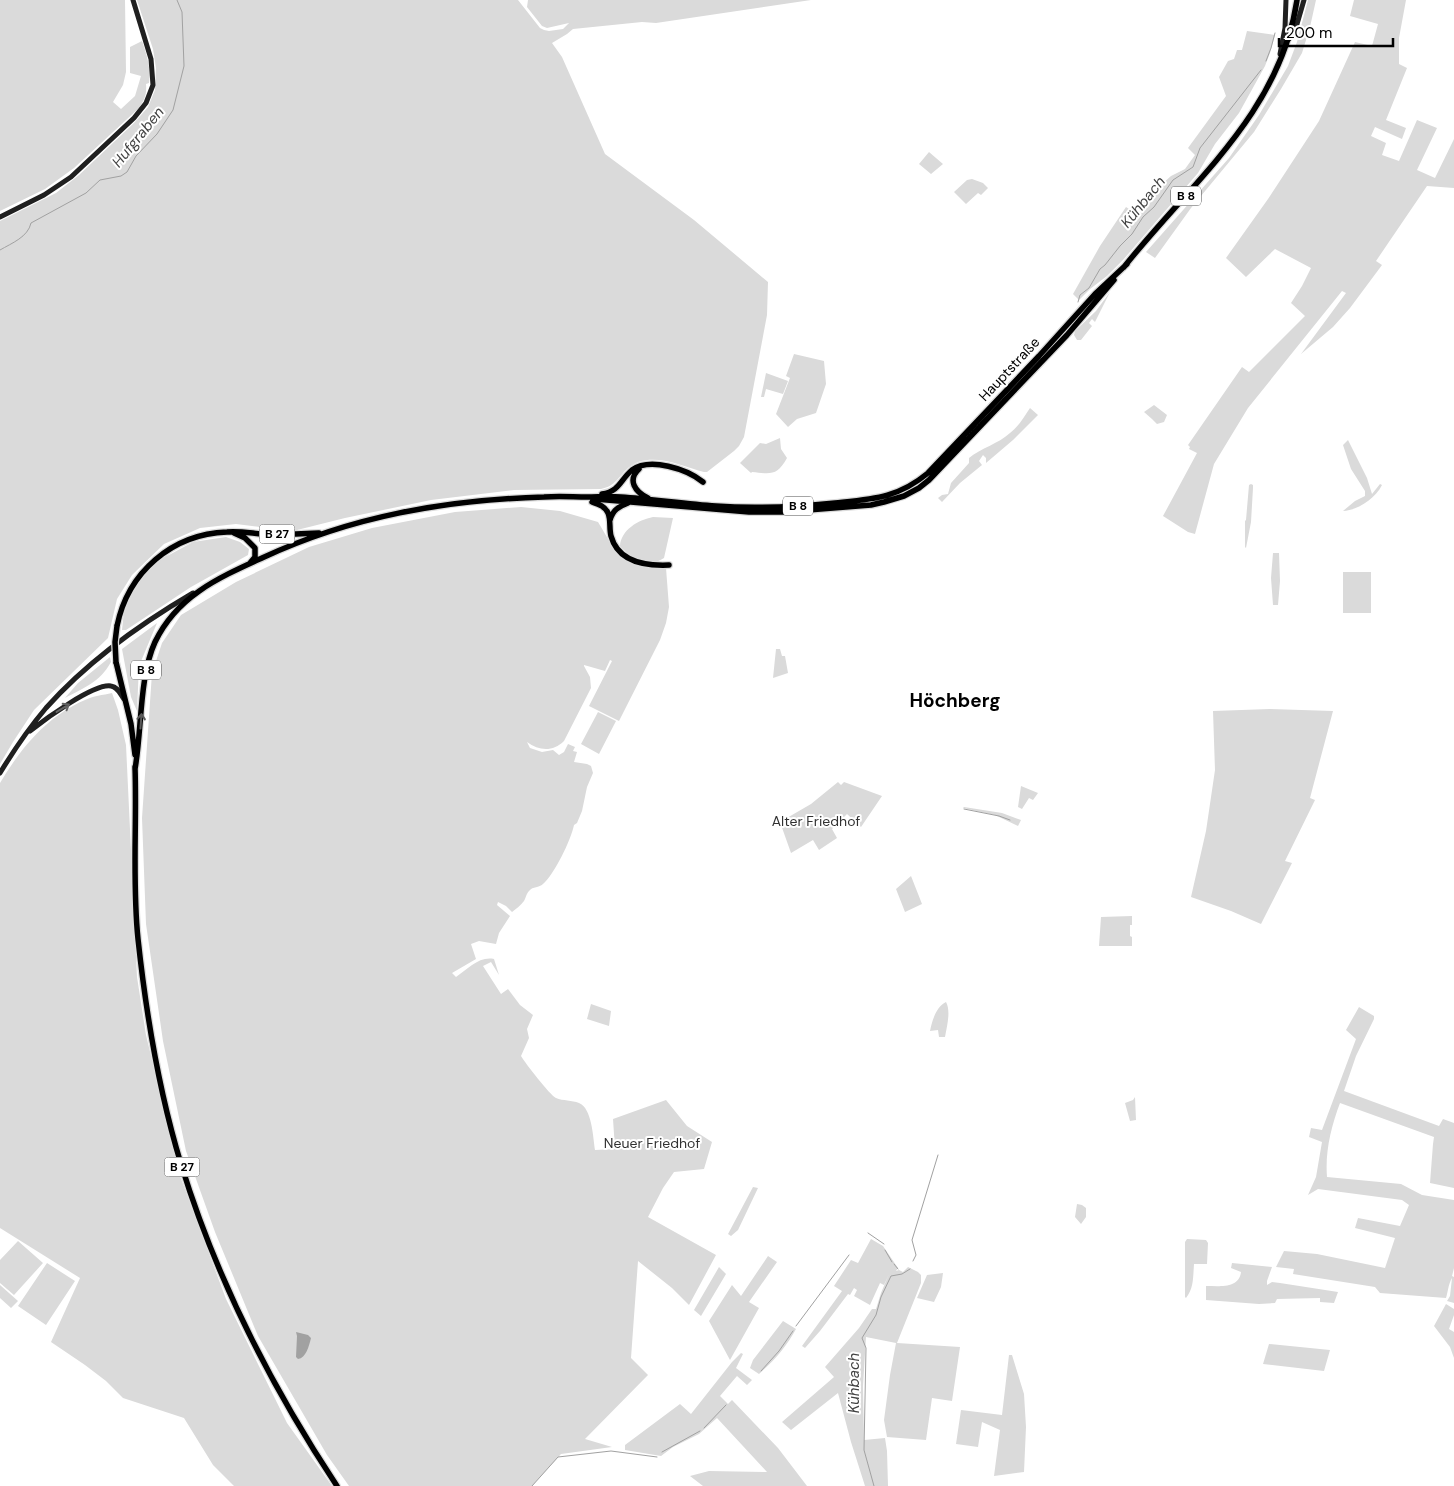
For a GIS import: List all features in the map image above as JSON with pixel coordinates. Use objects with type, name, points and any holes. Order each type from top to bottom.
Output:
[{"type":"main road","points":[[0,217],[44,195],[71,176],[134,118],[146,103],[153,84],[152,59],[133,0]]},
{"type":"main road","points":[[1277,69],[1285,28],[1286,0]]},
{"type":"main road","name":"B 8","points":[[1277,69],[1293,25],[1297,0]]},
{"type":"main road","points":[[1288,41],[1297,24],[1304,0]]},
{"type":"main road","name":"Hauptstraße","points":[[630,502],[749,512],[783,512],[871,505],[895,500],[914,491],[942,467],[1100,298],[1235,138],[1264,96],[1277,69]]},
{"type":"main road","name":"Hauptstraße","points":[[654,500],[714,506],[783,507],[867,500],[894,494],[907,488],[928,473],[1045,350],[1095,294],[1127,264]]},
{"type":"main road","points":[[643,466],[634,477],[634,487],[639,493],[654,500]]},
{"type":"main road","points":[[588,497],[614,491],[628,474],[634,469],[643,466],[661,466],[678,469],[690,473],[703,482]]},
{"type":"main road","points":[[578,497],[604,507],[608,512],[614,543],[626,556],[644,564],[669,565]]},
{"type":"main road","name":"B 8","points":[[136,769],[146,669],[150,654],[170,619],[200,590],[224,576],[280,550],[327,532],[391,514],[443,504],[501,499],[578,497],[654,500]]},
{"type":"main road","name":"B 8","points":[[588,497],[630,502]]},
{"type":"main road","points":[[610,522],[614,511],[630,502]]},
{"type":"main road","points":[[227,532],[241,536],[253,545],[256,553],[248,564]]},
{"type":"main road","name":"B 27","points":[[327,532],[292,535],[227,532],[206,534],[189,539],[169,549],[153,561],[131,588],[117,626],[116,662],[133,735],[136,769],[135,880],[138,938],[149,1017],[162,1088],[180,1162],[220,1272],[246,1328],[280,1394],[337,1486]]},
{"type":"main road","points":[[0,773],[24,736],[46,708],[71,682],[119,642],[154,617],[200,590]]},
{"type":"main road","points":[[24,736],[55,713],[85,695],[106,686],[117,688],[126,703]]},
{"type":"green space","points":[[0,0],[125,0],[126,72],[123,85],[113,102],[121,109],[135,96],[141,76],[130,73],[130,47],[142,41],[148,62],[149,83],[146,84],[145,98],[138,109],[74,168],[45,189],[0,211]]},
{"type":"green space","points":[[137,0],[518,0],[540,28],[549,31],[563,29],[569,23],[547,28],[542,26],[527,7],[528,0],[811,0],[656,23],[642,22],[573,29],[552,43],[562,57],[605,154],[694,220],[768,282],[767,315],[744,437],[734,451],[707,472],[666,461],[646,460],[628,468],[613,483],[601,489],[514,490],[431,500],[293,531],[236,524],[200,528],[164,544],[132,575],[117,599],[108,638],[34,710],[0,764],[0,221],[56,193],[79,175],[134,123],[148,107],[155,90],[156,68],[153,49]]},
{"type":"green space","points":[[1308,0],[1316,0],[1310,27],[1302,53],[1281,89],[1254,132],[1191,208],[1155,258],[1146,252],[1229,158],[1259,115],[1288,66],[1297,42]]},
{"type":"green space","points":[[1354,0],[1406,0],[1399,38],[1399,64],[1407,68],[1386,120],[1406,128],[1402,139],[1375,127],[1371,136],[1386,143],[1382,155],[1399,161],[1417,120],[1437,128],[1417,170],[1435,178],[1454,139],[1454,188],[1427,186],[1376,261],[1382,265],[1350,308],[1333,327],[1301,354],[1346,293],[1342,291],[1248,408],[1214,464],[1195,534],[1188,532],[1163,516],[1197,453],[1189,449],[1188,445],[1242,367],[1249,372],[1305,316],[1291,303],[1311,268],[1275,249],[1246,277],[1226,258],[1268,199],[1319,121],[1355,42],[1372,46],[1378,24],[1350,16]]},
{"type":"green space","points":[[1247,31],[1275,35],[1265,66],[1239,113],[1215,144],[1198,173],[1123,260],[1079,300],[1073,294],[1100,246],[1126,207],[1132,211],[1171,176],[1185,169],[1195,155],[1188,148],[1226,96],[1219,77],[1228,61],[1234,59],[1237,50],[1242,50]]},
{"type":"green space","points":[[929,152],[943,164],[931,174],[919,164]]},
{"type":"green space","points":[[972,179],[983,183],[988,188],[981,195],[978,193],[966,204],[954,192],[967,180]]},
{"type":"green space","points":[[1110,292],[1095,322],[1092,319],[1089,323],[1092,326],[1081,340],[1077,340],[1074,335],[1075,331],[1096,311]]},
{"type":"green space","points":[[794,354],[824,361],[826,384],[816,413],[797,419],[788,427],[776,414],[790,378],[786,376]]},
{"type":"green space","points":[[766,373],[788,381],[783,394],[766,389],[764,397],[761,397]]},
{"type":"green space","points":[[1154,405],[1167,415],[1164,422],[1157,424],[1144,412]]},
{"type":"green space","points":[[1030,408],[1038,415],[986,463],[986,458],[983,455],[979,461],[982,465],[960,483],[942,502],[938,498],[948,494],[951,483],[969,463],[969,458],[1010,433]]},
{"type":"green space","points":[[780,438],[781,449],[787,458],[777,471],[751,473],[740,463],[760,443],[766,444]]},
{"type":"green space","points":[[1348,440],[1367,478],[1372,494],[1380,484],[1382,485],[1366,503],[1343,511],[1355,501],[1365,496],[1365,491],[1351,469],[1343,445]]},
{"type":"green space","points":[[1251,484],[1253,488],[1251,522],[1246,548],[1245,521],[1249,485]]},
{"type":"green space","name":"Neuer Friedhof","points":[[521,507],[560,511],[598,522],[617,552],[631,563],[652,568],[666,568],[669,607],[660,640],[619,721],[589,706],[612,661],[610,660],[605,671],[584,665],[590,677],[591,688],[564,741],[551,749],[541,749],[527,742],[530,748],[542,752],[553,750],[559,755],[564,752],[568,744],[575,747],[573,751],[577,752],[574,762],[591,766],[593,773],[587,787],[582,811],[577,823],[574,825],[562,857],[547,879],[541,885],[531,889],[527,893],[525,900],[512,912],[498,902],[497,905],[510,916],[499,933],[496,944],[479,941],[471,944],[476,959],[452,973],[456,977],[483,959],[494,959],[499,975],[491,962],[483,966],[501,994],[508,989],[520,1005],[533,1015],[527,1029],[529,1038],[521,1056],[556,1098],[579,1103],[587,1111],[595,1150],[615,1149],[613,1119],[666,1100],[687,1126],[712,1142],[704,1169],[674,1172],[663,1188],[648,1217],[716,1255],[689,1305],[672,1288],[638,1261],[631,1358],[648,1375],[585,1439],[612,1447],[561,1454],[532,1486],[349,1486],[327,1455],[258,1336],[215,1232],[186,1151],[163,1041],[146,924],[142,818],[152,673],[162,643],[181,615],[236,582],[309,547],[372,528],[455,512]]},
{"type":"green space","points":[[653,517],[673,518],[664,558],[652,562],[640,561],[620,546],[621,540],[623,535],[636,523]]},
{"type":"green space","points":[[226,537],[240,542],[249,549],[248,555],[191,587],[126,630],[122,630],[124,611],[131,594],[149,568],[162,557],[193,542]]},
{"type":"green space","points":[[1273,553],[1279,553],[1280,581],[1278,605],[1273,605],[1271,578]]},
{"type":"green space","points":[[1343,572],[1371,572],[1371,613],[1343,613]]},
{"type":"green space","points":[[157,623],[139,666],[137,711],[131,697],[122,649]]},
{"type":"green space","points":[[776,649],[780,649],[782,656],[785,656],[788,673],[773,678]]},
{"type":"green space","points":[[110,657],[111,662],[102,675],[65,698],[78,683]]},
{"type":"green space","points":[[112,693],[126,745],[137,977],[146,1035],[180,1176],[226,1299],[287,1423],[332,1486],[234,1486],[213,1465],[184,1418],[123,1398],[106,1381],[51,1342],[80,1278],[0,1228],[0,783],[26,746],[47,724],[71,707],[85,700]]},
{"type":"green space","points":[[1270,709],[1333,711],[1310,798],[1315,800],[1285,861],[1292,863],[1261,924],[1191,897],[1206,831],[1215,770],[1213,711]]},
{"type":"green space","points":[[598,712],[616,721],[599,754],[581,744]]},
{"type":"green space","name":"Alter Friedhof","points":[[838,782],[841,785],[844,782],[882,796],[861,827],[847,814],[832,829],[837,838],[819,850],[813,840],[791,853],[780,822],[811,804]]},
{"type":"green space","points":[[1021,786],[1038,793],[1033,800],[1029,798],[1022,809],[1018,807]]},
{"type":"green space","points":[[964,807],[1002,813],[1021,820],[1018,826],[995,815]]},
{"type":"green space","points":[[911,876],[922,904],[905,912],[896,889]]},
{"type":"green space","points":[[1132,916],[1130,936],[1132,937],[1132,946],[1099,946],[1101,917]]},
{"type":"green space","points":[[946,1002],[948,1023],[945,1037],[939,1037],[938,1030],[930,1031],[937,1011]]},
{"type":"green space","points":[[591,1004],[611,1011],[609,1026],[587,1019]]},
{"type":"green space","points":[[1359,1007],[1374,1016],[1374,1019],[1356,1056],[1344,1091],[1439,1126],[1443,1119],[1454,1123],[1454,1188],[1430,1183],[1434,1137],[1340,1103],[1329,1140],[1327,1177],[1401,1184],[1422,1195],[1454,1200],[1454,1268],[1452,1276],[1454,1277],[1454,1303],[1447,1301],[1450,1296],[1452,1278],[1446,1298],[1380,1293],[1375,1287],[1293,1274],[1294,1269],[1276,1267],[1284,1251],[1317,1254],[1385,1268],[1395,1238],[1355,1228],[1358,1218],[1400,1226],[1409,1205],[1402,1200],[1318,1189],[1308,1195],[1316,1177],[1322,1142],[1309,1137],[1311,1128],[1322,1130],[1356,1039],[1346,1030]]},
{"type":"green space","points":[[1135,1097],[1136,1120],[1130,1121],[1125,1103],[1133,1100]]},
{"type":"green space","points":[[753,1187],[758,1188],[738,1230],[731,1236],[728,1234]]},
{"type":"green space","points":[[1077,1204],[1086,1208],[1086,1217],[1081,1224],[1075,1217]]},
{"type":"green space","points":[[871,1239],[883,1246],[898,1268],[896,1271],[903,1272],[908,1267],[921,1275],[921,1283],[897,1343],[960,1347],[952,1401],[932,1398],[926,1440],[887,1437],[884,1420],[896,1343],[866,1337],[863,1386],[864,1440],[885,1438],[888,1486],[865,1486],[838,1393],[791,1430],[782,1422],[834,1377],[825,1367],[859,1328],[872,1309],[876,1309],[889,1274],[884,1285],[880,1283],[870,1305],[854,1296],[857,1290],[854,1288],[805,1348],[802,1346],[842,1291],[834,1286],[851,1260],[858,1263]]},
{"type":"green space","points":[[1187,1239],[1206,1240],[1208,1243],[1207,1264],[1194,1264],[1192,1286],[1186,1298],[1185,1242]]},
{"type":"green space","points":[[18,1241],[43,1263],[14,1295],[0,1283],[0,1260]]},
{"type":"green space","points":[[768,1256],[777,1262],[749,1302],[759,1308],[730,1360],[709,1321],[732,1285],[741,1296]]},
{"type":"green space","points":[[47,1263],[75,1281],[46,1325],[18,1306]]},
{"type":"green space","points":[[1232,1263],[1272,1267],[1267,1285],[1272,1282],[1338,1292],[1334,1303],[1320,1302],[1320,1298],[1277,1299],[1275,1303],[1259,1304],[1206,1300],[1206,1286],[1222,1286],[1237,1281],[1241,1272],[1231,1268]]},
{"type":"green space","points":[[719,1267],[726,1274],[701,1316],[694,1310]]},
{"type":"green space","points":[[943,1273],[941,1287],[934,1302],[917,1298],[927,1275]]},
{"type":"green space","points":[[0,1285],[18,1301],[11,1308],[0,1298]]},
{"type":"green space","points":[[1446,1304],[1454,1309],[1449,1329],[1454,1332],[1454,1358],[1450,1347],[1434,1326]]},
{"type":"green space","points":[[783,1321],[796,1329],[780,1353],[759,1374],[750,1368],[753,1360]]},
{"type":"green space","points":[[1269,1344],[1330,1350],[1324,1371],[1263,1364]]},
{"type":"green space","points":[[741,1353],[743,1354],[736,1368],[752,1380],[747,1385],[737,1376],[720,1396],[728,1404],[732,1400],[778,1448],[807,1486],[703,1486],[690,1476],[709,1471],[767,1472],[717,1418],[699,1434],[673,1447],[661,1456],[625,1450],[625,1445],[680,1404],[691,1414]]},
{"type":"green space","points":[[1009,1355],[1012,1355],[1024,1394],[1026,1427],[1024,1472],[994,1476],[1000,1430],[982,1422],[978,1447],[956,1444],[961,1410],[1002,1415]]},
{"type":"shaded area","points":[[296,1332],[308,1335],[311,1338],[305,1354],[298,1359],[296,1357]]},
{"type":"waterway","name":"Hufgraben","points":[[0,250],[23,236],[31,223],[86,193],[100,180],[121,176],[127,172],[136,156],[157,134],[173,110],[184,66],[182,12],[177,0]]},
{"type":"waterway","name":"Kühbach","points":[[1266,61],[1275,33]]},
{"type":"waterway","name":"Kühbach","points":[[1078,302],[1080,295],[1089,288],[1100,269],[1132,234],[1143,217],[1154,207],[1173,180],[1193,167],[1200,148],[1261,70]]},
{"type":"waterway","points":[[964,809],[1010,820]]},
{"type":"waterway","name":"Kühbach","points":[[913,1261],[916,1255],[912,1240],[938,1155]]},
{"type":"waterway","points":[[868,1233],[884,1244]]},
{"type":"waterway","points":[[885,1250],[892,1262]]},
{"type":"waterway","points":[[796,1326],[849,1255]]},
{"type":"waterway","points":[[894,1264],[898,1269]]},
{"type":"waterway","name":"Kühbach","points":[[874,1486],[864,1450],[866,1348],[862,1338],[876,1315],[881,1297],[891,1276],[902,1274],[910,1269]]},
{"type":"waterway","points":[[761,1371],[779,1351],[793,1331]]},
{"type":"waterway","points":[[704,1428],[726,1405]]},
{"type":"waterway","points":[[662,1452],[700,1431]]},
{"type":"waterway","points":[[532,1486],[558,1457],[611,1451],[657,1457]]},
{"type":"district","name":"Höchberg","points":[[955,700]]}]
